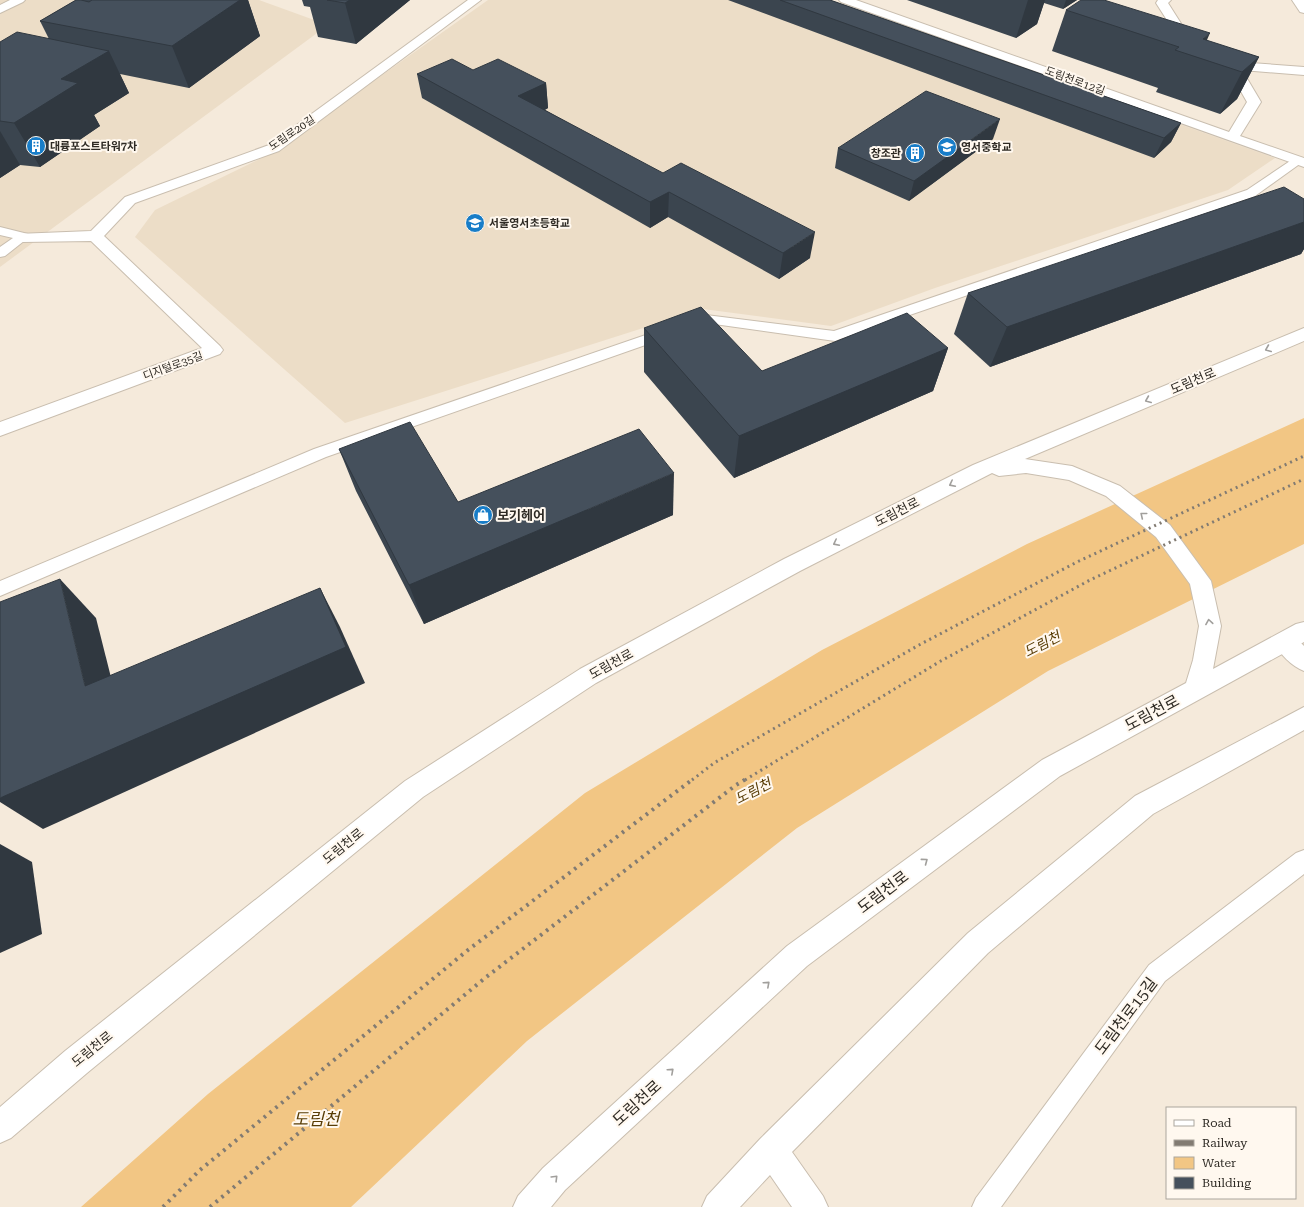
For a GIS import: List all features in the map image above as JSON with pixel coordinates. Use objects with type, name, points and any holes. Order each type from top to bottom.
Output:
[{"type":"street","points":[[0,10],[19,0]]},
{"type":"street","name":"도림로20길","points":[[95,236],[130,200],[274,148],[475,0]]},
{"type":"street","name":"도림천로12길","points":[[845,0],[1300,162]]},
{"type":"street","points":[[1165,0],[1162,3],[1185,39],[1204,48]]},
{"type":"street","points":[[1298,0],[1304,10]]},
{"type":"street","points":[[1217,54],[1229,61],[1233,66],[1254,102],[1232,137]]},
{"type":"street","points":[[1233,66],[1304,71]]},
{"type":"street","points":[[23,237],[95,236]]},
{"type":"street","name":"디지털로35길","points":[[0,429],[214,350],[95,236]]},
{"type":"street","name":"도림천로","points":[[0,1127],[82,1057],[414,789],[588,676],[792,565],[980,470],[1304,334]]},
{"type":"street","points":[[980,470],[1026,466],[1072,474],[1113,491],[1163,531],[1200,582],[1210,626],[1204,660],[1196,690]]},
{"type":"street","name":"도림천로","points":[[529,1207],[554,1179],[797,956],[1051,768],[1294,637],[1304,661]]},
{"type":"street","points":[[718,1207],[771,1150],[978,943],[1144,805],[1304,718]]},
{"type":"street","points":[[771,1150],[812,1207]]},
{"type":"lane","points":[[0,588],[320,453],[706,319],[836,336],[1251,193],[1300,162]]},
{"type":"lane","points":[[0,231],[23,237]]},
{"type":"lane","points":[[0,253],[23,237]]},
{"type":"lane","name":"도림천로15길","points":[[985,1207],[1157,973],[1304,861]]},
{"type":"shaded area","points":[[0,0],[259,0],[328,25],[0,267]]},
{"type":"shaded area","points":[[488,0],[830,0],[1275,158],[1228,190],[935,288],[831,326],[703,309],[345,423],[135,237],[155,210],[272,153]]},
{"type":"water","name":"도림천","points":[[1304,418],[1304,544],[1048,671],[797,828],[527,1041],[351,1207],[81,1207],[208,1094],[585,793],[822,650],[1027,544]]},
{"type":"building","points":[[76,0],[89,2],[92,0],[240,0],[172,46],[40,21]]},
{"type":"building","points":[[327,0],[350,0],[345,3]]},
{"type":"building","points":[[780,0],[830,0],[1181,123],[1164,138]]},
{"type":"building","points":[[1081,0],[1104,0],[1210,33],[1203,39],[1259,57],[1242,72],[1175,50],[1179,47],[1066,10]]},
{"type":"building","points":[[17,32],[109,51],[61,79],[78,83],[14,123],[0,121],[0,42]]},
{"type":"building","points":[[452,59],[473,70],[498,59],[546,83],[518,96],[663,173],[681,163],[815,232],[783,253],[669,192],[650,202],[417,74]]},
{"type":"building","name":"창조관","points":[[926,91],[1000,119],[914,181],[838,148]]},
{"type":"building","points":[[1284,187],[1304,199],[1304,222],[1007,327],[968,293]]},
{"type":"building","points":[[701,307],[762,371],[907,313],[948,348],[739,436],[644,328]]},
{"type":"building","points":[[410,422],[458,502],[639,429],[674,473],[409,585],[339,449]]},
{"type":"building","points":[[60,579],[85,686],[320,588],[346,647],[0,798],[0,602]]},
{"type":"railway","points":[[692,780],[714,763],[919,645],[1077,562],[1304,456]]},
{"type":"railway","points":[[745,780],[939,662],[1090,580],[1304,479]]},
{"type":"railway","points":[[163,1207],[200,1170],[468,950],[693,779]]},
{"type":"railway","points":[[210,1207],[485,978],[736,785],[746,779]]},
{"type":"place","name":"대륭포스트타워7차","points":[[36,146]]},
{"type":"place","name":"영서중학교","points":[[947,147]]},
{"type":"place","name":"창조관","points":[[915,153]]},
{"type":"place","name":"서울영서초등학교","points":[[475,223]]},
{"type":"place","name":"보기헤어","points":[[483,515]]}]
